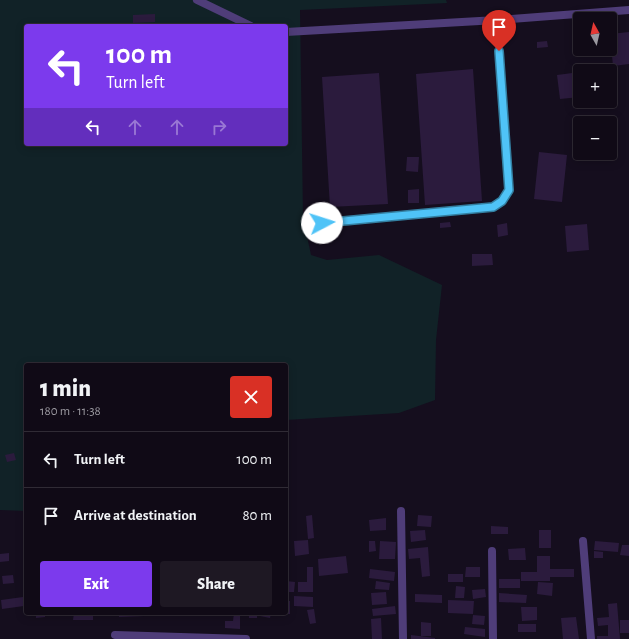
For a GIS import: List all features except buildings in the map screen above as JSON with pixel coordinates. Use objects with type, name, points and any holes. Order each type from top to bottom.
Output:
[{"type":"street","points":[[197,0],[247,24]]},
{"type":"street","points":[[288,32],[497,20],[629,10]]},
{"type":"street","points":[[401,511],[403,639]]},
{"type":"street","points":[[583,541],[591,639]]},
{"type":"street","points":[[492,551],[493,639]]},
{"type":"street","points":[[115,635],[246,639]]},
{"type":"lane","points":[[322,223],[493,207],[502,201],[509,190],[497,20]]},
{"type":"shaded area","points":[[0,0],[446,0],[447,3],[300,10],[303,217],[311,255],[327,260],[379,255],[442,285],[436,340],[435,400],[399,413],[288,420],[288,363],[24,363],[24,511],[0,510]]},
{"type":"route","points":[[322,223],[493,207],[502,201],[509,190],[499,51]]}]
